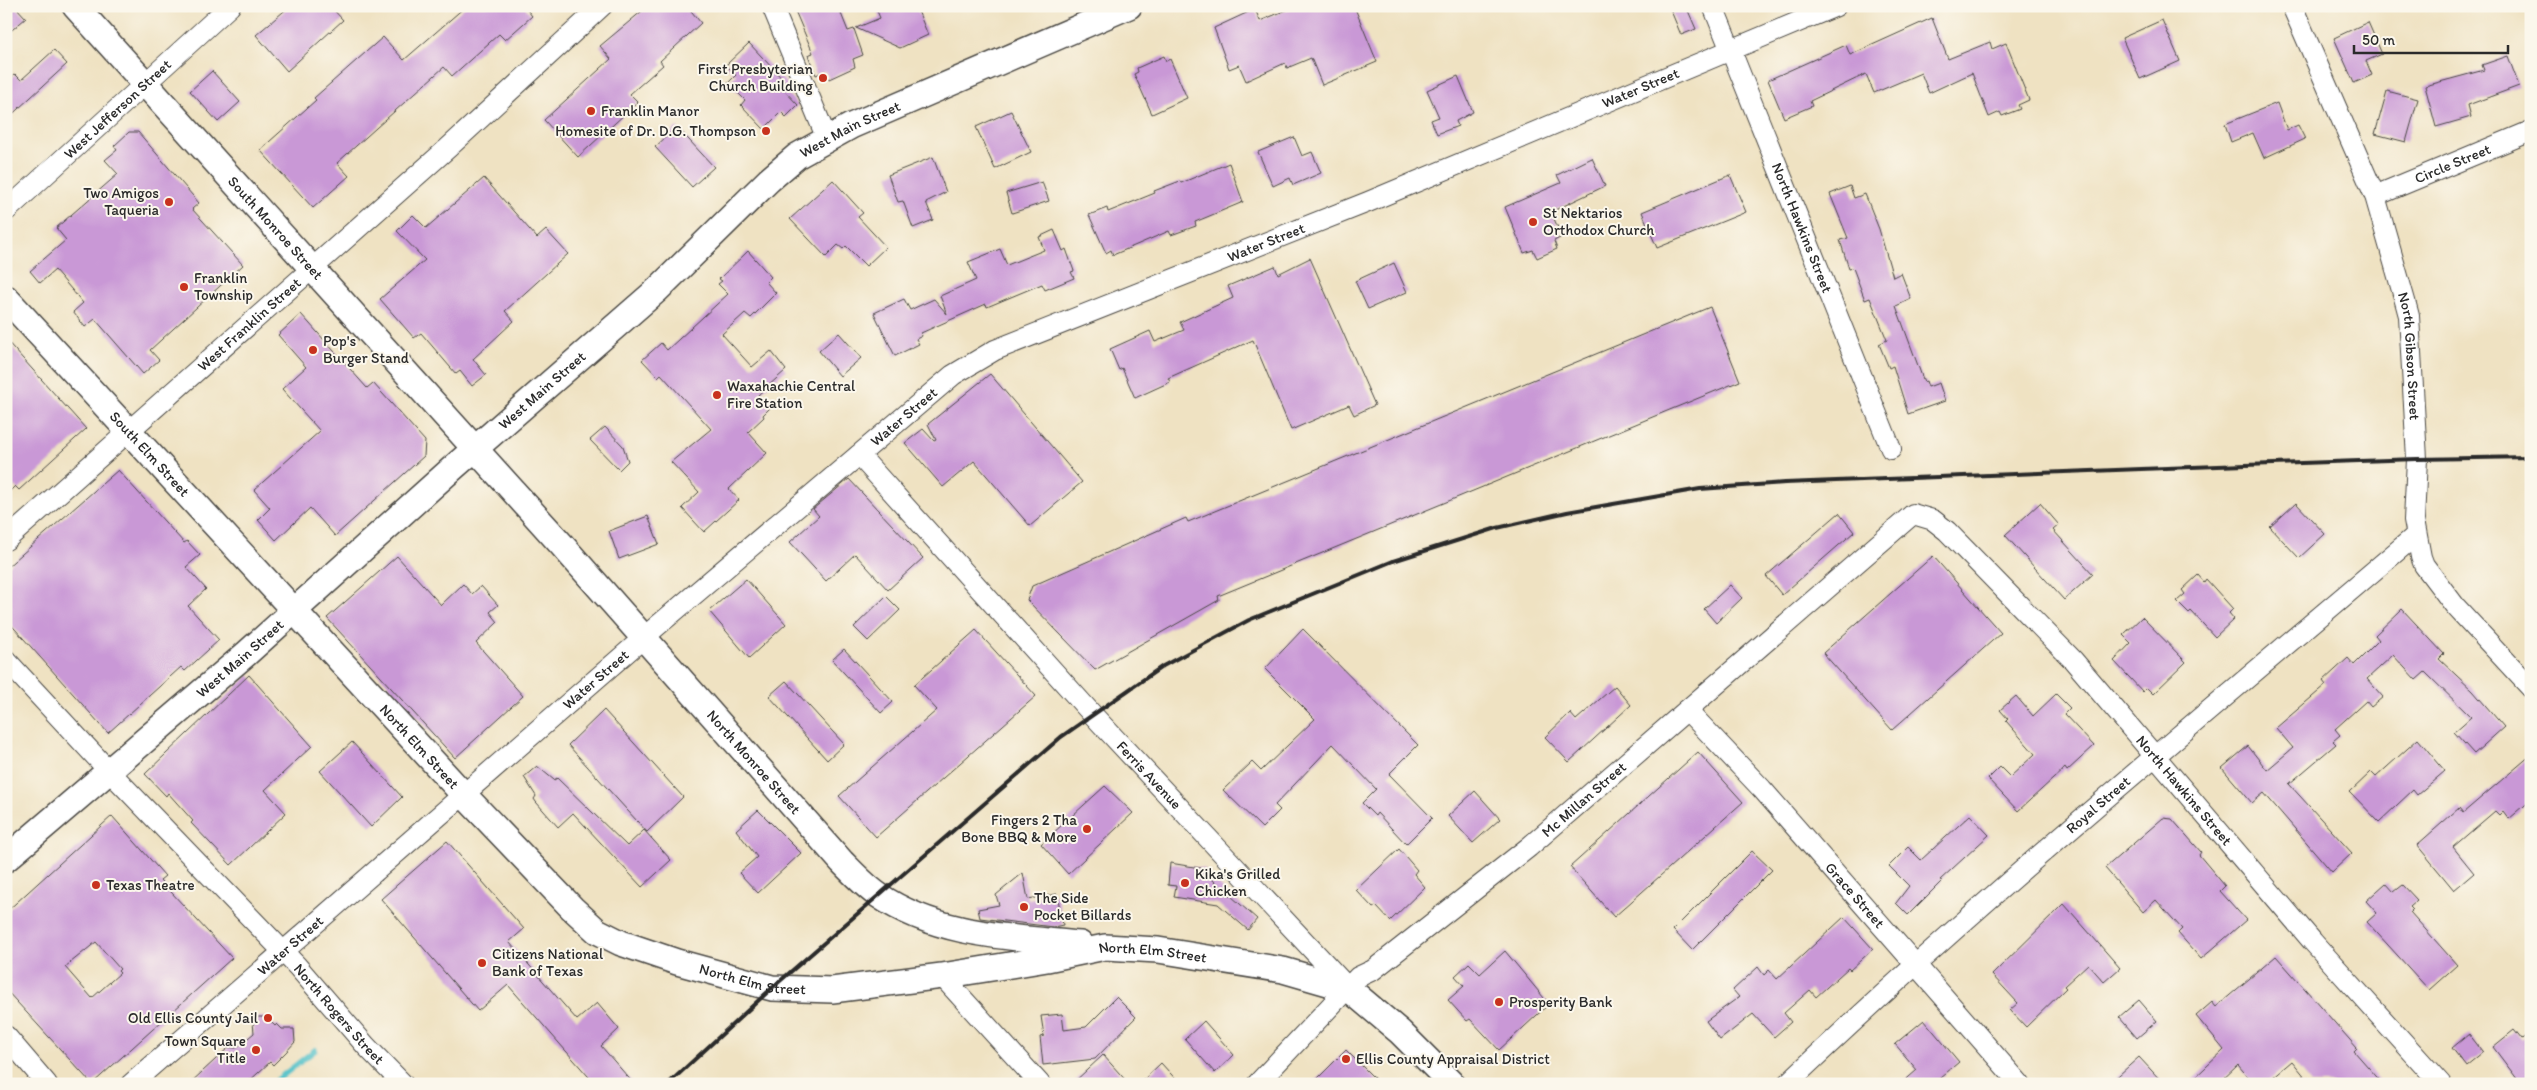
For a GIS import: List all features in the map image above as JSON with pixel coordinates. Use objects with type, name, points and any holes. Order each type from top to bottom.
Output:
[{"type":"main road","name":"South Monroe Street","points":[[75,6],[475,450]]},
{"type":"main road","name":"West Main Street","points":[[6,859],[109,771],[657,290],[769,180],[797,156],[851,126],[1130,6]]},
{"type":"main road","name":"South Elm Street","points":[[6,298],[292,611]]},
{"type":"main road","name":"North Monroe Street","points":[[475,450],[842,862],[878,895],[944,926],[977,933],[1105,947]]},
{"type":"main road","name":"North Elm Street","points":[[292,611],[464,796],[572,908],[597,931],[621,943],[677,962],[772,988],[832,990],[942,976],[1047,959],[1105,947],[1158,950],[1223,959],[1283,970],[1349,989]]},
{"type":"main road","name":"Ferris Avenue","points":[[1349,989],[1400,1032],[1452,1084]]},
{"type":"street","name":"West Jefferson Street","points":[[6,211],[230,6]]},
{"type":"street","name":"West Franklin Street","points":[[6,540],[448,148],[602,6]]},
{"type":"street","points":[[772,6],[827,139]]},
{"type":"street","name":"North Hawkins Street","points":[[1713,6],[1892,449]]},
{"type":"street","name":"Water Street","points":[[131,1084],[643,639],[953,375],[995,350],[1368,202],[1836,6]]},
{"type":"street","name":"North Gibson Street","points":[[2292,6],[2375,196],[2409,316],[2417,458],[2414,520],[2424,565],[2455,606],[2531,688]]},
{"type":"street","name":"Circle Street","points":[[2375,196],[2531,131]]},
{"type":"street","name":"Ferris Avenue","points":[[859,455],[1093,715],[1307,947],[1349,989]]},
{"type":"street","name":"North Hawkins Street","points":[[1913,514],[1933,520],[1947,531],[2072,660],[2313,942],[2441,1084]]},
{"type":"street","name":"Mc Millan Street","points":[[1257,1084],[1349,989],[1358,977],[1373,970],[1529,847],[1913,514]]},
{"type":"street","name":"Royal Street","points":[[1787,1084],[1916,966],[2156,757],[2416,535]]},
{"type":"street","name":"North Rogers Street","points":[[6,660],[109,771],[284,952],[403,1084]]},
{"type":"street","name":"Grace Street","points":[[1687,710],[1762,789],[2020,1084]]},
{"type":"street","points":[[942,976],[1040,1084]]},
{"type":"street","points":[[6,1036],[47,1084]]},
{"type":"building","points":[[6,6],[15,6],[26,18],[6,35]]},
{"type":"building","points":[[290,6],[330,6],[343,20],[287,71],[256,35]]},
{"type":"building","points":[[466,6],[524,6],[532,16],[505,40],[499,34],[452,76],[444,67],[337,163],[349,176],[313,208],[260,150],[316,100],[314,98],[383,37],[404,60]]},
{"type":"building","points":[[648,6],[687,6],[701,23],[660,61],[663,65],[630,94],[638,102],[578,157],[544,120],[611,59],[600,46]]},
{"type":"building","points":[[793,6],[838,6],[848,31],[854,29],[863,55],[853,59],[855,67],[829,79],[825,71],[816,75],[808,55],[813,53]]},
{"type":"building","points":[[875,6],[916,6],[928,35],[900,48],[856,28],[880,18]]},
{"type":"building","points":[[1296,6],[1354,6],[1377,62],[1322,85],[1311,58],[1287,68],[1285,63],[1246,81],[1239,65],[1229,69],[1214,28],[1255,9],[1260,21]]},
{"type":"building","points":[[1669,6],[1686,6],[1696,29],[1681,35]]},
{"type":"building","points":[[1932,18],[1948,59],[1990,42],[1992,49],[2006,43],[2029,100],[2018,105],[2020,109],[2002,116],[2000,112],[1989,117],[1972,73],[1929,93],[1921,73],[1874,93],[1866,74],[1810,101],[1812,106],[1784,118],[1768,80],[1846,45],[1850,55]]},
{"type":"building","points":[[2162,20],[2180,61],[2140,79],[2122,38]]},
{"type":"building","points":[[2368,22],[2382,54],[2366,61],[2372,75],[2354,83],[2334,38]]},
{"type":"building","points":[[749,43],[788,85],[783,89],[798,105],[786,117],[781,112],[764,129],[741,105],[745,100],[728,83],[736,75],[726,65]]},
{"type":"building","points":[[54,50],[67,64],[6,120],[6,82],[15,74],[21,80]]},
{"type":"building","points":[[1164,56],[1166,61],[1170,59],[1187,98],[1152,114],[1134,74],[1138,72],[1137,68]]},
{"type":"building","points":[[2508,56],[2519,86],[2468,105],[2471,117],[2436,127],[2425,86],[2484,70],[2482,65]]},
{"type":"building","points":[[212,71],[240,102],[218,122],[190,91]]},
{"type":"building","points":[[1458,76],[1473,112],[1456,121],[1458,126],[1437,134],[1431,120],[1439,117],[1427,90]]},
{"type":"building","points":[[2387,91],[2418,99],[2406,142],[2375,134]]},
{"type":"building","points":[[2277,103],[2287,130],[2298,125],[2305,139],[2264,158],[2253,133],[2231,142],[2225,124]]},
{"type":"building","points":[[1011,111],[1031,152],[995,169],[976,127]]},
{"type":"building","points":[[677,127],[714,167],[692,187],[655,147]]},
{"type":"building","points":[[129,132],[138,132],[199,203],[192,209],[243,265],[150,350],[159,360],[143,374],[95,319],[85,327],[73,312],[83,303],[55,270],[40,283],[30,271],[66,240],[56,228],[118,174],[105,160],[117,150],[114,146]]},
{"type":"building","points":[[1294,137],[1302,156],[1312,152],[1321,173],[1293,185],[1290,178],[1273,186],[1258,152]]},
{"type":"building","points":[[933,157],[946,192],[926,202],[933,220],[913,228],[903,201],[898,202],[888,175]]},
{"type":"building","points":[[1592,158],[1605,186],[1551,212],[1562,237],[1554,241],[1557,249],[1537,258],[1533,250],[1524,253],[1505,207],[1561,183],[1557,175]]},
{"type":"building","points":[[1229,163],[1243,202],[1195,222],[1196,226],[1171,235],[1169,231],[1113,255],[1111,250],[1106,253],[1089,215],[1107,208],[1108,212],[1155,193],[1154,191],[1180,181],[1181,183]]},
{"type":"building","points":[[1730,175],[1746,212],[1657,248],[1642,212]]},
{"type":"building","points":[[484,178],[537,238],[546,230],[568,254],[505,311],[514,321],[473,359],[486,375],[472,386],[460,371],[456,374],[421,333],[414,338],[380,299],[425,260],[397,231],[413,215],[426,228]]},
{"type":"building","points":[[833,180],[863,213],[858,217],[886,247],[866,266],[846,246],[843,249],[838,245],[826,257],[790,219]]},
{"type":"building","points":[[1042,182],[1049,201],[1012,213],[1006,193]]},
{"type":"building","points":[[1850,186],[1854,198],[1865,194],[1879,229],[1893,277],[1901,273],[1911,299],[1896,306],[1924,382],[1926,381],[1928,387],[1939,383],[1945,401],[1908,414],[1893,366],[1889,368],[1879,344],[1887,340],[1870,298],[1865,300],[1853,268],[1849,269],[1840,240],[1848,238],[1830,194]]},
{"type":"building","points":[[1054,230],[1063,251],[1066,249],[1074,271],[1071,272],[1074,278],[1045,290],[1042,284],[987,307],[986,304],[921,333],[922,336],[916,339],[919,344],[895,356],[874,313],[904,299],[910,310],[934,299],[947,314],[940,296],[976,280],[968,262],[1000,249],[1007,265],[1044,250],[1039,237]]},
{"type":"building","points":[[748,251],[771,277],[766,282],[776,293],[751,318],[745,313],[722,334],[752,367],[771,351],[786,370],[758,395],[770,408],[763,415],[764,417],[748,432],[767,453],[729,489],[739,500],[704,532],[682,508],[699,492],[671,462],[711,429],[661,374],[658,377],[642,360],[661,343],[667,350],[728,294],[718,284],[722,281],[719,279]]},
{"type":"building","points":[[1310,258],[1375,405],[1354,415],[1349,405],[1291,430],[1253,340],[1168,378],[1170,382],[1135,398],[1122,368],[1119,370],[1110,349],[1150,331],[1155,342],[1184,330],[1180,322],[1233,298],[1228,286],[1275,266],[1278,274]]},
{"type":"building","points":[[1394,263],[1407,292],[1368,309],[1355,281]]},
{"type":"building","points":[[1710,307],[1740,381],[1218,596],[1219,600],[1095,670],[1027,600],[1032,586],[1186,518],[1188,522]]},
{"type":"building","points":[[301,314],[367,388],[373,383],[425,441],[424,456],[335,536],[310,508],[276,540],[258,520],[270,508],[254,490],[320,431],[282,389],[306,367],[278,335]]},
{"type":"building","points":[[839,333],[861,358],[840,376],[819,351]]},
{"type":"building","points":[[6,340],[86,429],[19,490],[15,486],[6,495]]},
{"type":"building","points":[[990,374],[1082,482],[1030,526],[974,461],[943,487],[905,443],[923,429],[934,441],[936,440],[928,424]]},
{"type":"building","points":[[605,427],[623,446],[628,461],[619,470],[590,440]]},
{"type":"building","points":[[118,470],[184,543],[187,541],[200,555],[186,567],[206,589],[188,606],[219,640],[185,671],[181,667],[108,733],[6,619],[6,568]]},
{"type":"building","points":[[849,479],[923,558],[888,590],[855,554],[826,581],[790,542],[819,516],[813,509]]},
{"type":"building","points":[[2040,503],[2059,525],[2053,530],[2093,574],[2064,600],[2005,535]]},
{"type":"building","points":[[2296,503],[2325,534],[2299,558],[2270,527]]},
{"type":"building","points":[[1839,513],[1854,532],[1782,595],[1766,576]]},
{"type":"building","points":[[648,516],[659,544],[619,559],[609,531]]},
{"type":"building","points":[[397,556],[441,605],[463,584],[472,594],[481,586],[498,605],[490,612],[498,622],[476,643],[523,696],[455,758],[327,618]]},
{"type":"building","points":[[1933,556],[2001,633],[1892,730],[1823,653]]},
{"type":"building","points":[[2198,575],[2204,582],[2206,579],[2233,609],[2229,613],[2234,619],[2215,637],[2191,611],[2189,613],[2177,601],[2185,594],[2182,590]]},
{"type":"building","points":[[746,579],[786,624],[749,658],[709,611]]},
{"type":"building","points":[[1730,585],[1742,598],[1716,623],[1704,609]]},
{"type":"building","points":[[886,596],[900,610],[868,641],[854,627]]},
{"type":"building","points":[[2402,609],[2444,654],[2439,659],[2473,691],[2504,727],[2474,754],[2454,732],[2471,717],[2425,672],[2416,680],[2393,655],[2367,679],[2383,697],[2371,707],[2366,701],[2335,729],[2340,735],[2333,741],[2336,744],[2289,784],[2352,853],[2332,872],[2264,793],[2252,803],[2222,768],[2248,746],[2267,770],[2293,748],[2276,728],[2326,685],[2323,681],[2348,658],[2354,665],[2379,640],[2375,635]]},
{"type":"building","points":[[2142,617],[2186,662],[2153,694],[2147,688],[2143,692],[2114,661],[2131,643],[2123,635]]},
{"type":"building","points":[[1303,629],[1418,745],[1389,774],[1432,818],[1406,844],[1377,813],[1375,816],[1362,803],[1376,789],[1333,744],[1275,805],[1280,810],[1262,828],[1223,790],[1252,762],[1261,771],[1315,719],[1265,669]]},
{"type":"building","points":[[976,630],[1036,696],[876,837],[839,796],[937,710],[914,685]]},
{"type":"building","points":[[844,649],[893,702],[881,713],[832,660]]},
{"type":"building","points":[[249,675],[312,746],[265,790],[286,813],[231,865],[191,823],[193,821],[168,793],[166,796],[145,774]]},
{"type":"building","points":[[786,681],[844,744],[827,760],[769,696]]},
{"type":"building","points":[[1615,686],[1631,705],[1569,762],[1545,737],[1570,713],[1576,720]]},
{"type":"building","points":[[2056,694],[2070,708],[2064,714],[2094,746],[2067,771],[2065,768],[2018,811],[1988,779],[2000,767],[2010,777],[2035,754],[2006,721],[2008,719],[2000,710],[2016,696],[2033,716]]},
{"type":"building","points":[[604,710],[683,797],[647,832],[568,745]]},
{"type":"building","points":[[2418,739],[2445,771],[2417,795],[2413,790],[2379,822],[2350,792],[2371,772],[2376,777]]},
{"type":"building","points":[[352,742],[402,797],[371,827],[320,771]]},
{"type":"building","points":[[1698,752],[1743,802],[1614,917],[1570,867]]},
{"type":"building","points":[[2531,755],[2531,800],[2509,819],[2503,811],[2499,815],[2495,811],[2453,847],[2474,873],[2454,890],[2417,845],[2459,808],[2463,813]]},
{"type":"building","points":[[537,766],[554,780],[557,778],[627,846],[644,830],[671,860],[642,887],[573,813],[558,827],[536,802],[534,799],[536,796],[524,777]]},
{"type":"building","name":"Fingers 2 Tha Bone BBQ & More","points":[[1105,786],[1133,813],[1068,874],[1041,844]]},
{"type":"building","points":[[1475,791],[1500,819],[1473,843],[1448,816]]},
{"type":"building","points":[[758,810],[801,853],[758,893],[739,873],[757,857],[736,830]]},
{"type":"building","points":[[1970,815],[1989,835],[1940,880],[1942,881],[1908,915],[1896,903],[1909,886],[1889,866],[1908,847],[1921,860]]},
{"type":"building","points":[[112,816],[165,876],[160,880],[232,958],[92,1084],[6,990],[6,912]],"holes":[[[96,942],[120,969],[118,971],[120,973],[92,998],[65,967]]]},
{"type":"building","points":[[2163,818],[2172,819],[2201,852],[2199,855],[2225,886],[2220,891],[2246,920],[2201,959],[2178,933],[2182,929],[2156,900],[2143,912],[2105,868]]},
{"type":"building","name":"Citizens National Bank of Texas","points":[[447,841],[524,929],[509,942],[577,1020],[597,1003],[619,1029],[601,1046],[634,1084],[595,1084],[508,985],[478,1011],[381,899]]},
{"type":"building","points":[[1399,849],[1417,870],[1414,874],[1425,887],[1390,921],[1376,906],[1373,908],[1356,890]]},
{"type":"building","points":[[1752,851],[1772,870],[1692,950],[1673,930]]},
{"type":"building","points":[[1170,863],[1206,869],[1205,873],[1257,919],[1248,930],[1218,904],[1174,897],[1176,886],[1168,885]]},
{"type":"building","name":"The Side Pocket Billards","points":[[1023,873],[1028,899],[1057,894],[1063,925],[1053,927],[980,918],[978,909],[999,905],[996,895]]},
{"type":"building","points":[[2386,883],[2394,892],[2403,885],[2417,900],[2409,907],[2412,910],[2410,912],[2457,965],[2429,990],[2367,922],[2377,913],[2366,901]]},
{"type":"building","points":[[2064,904],[2120,968],[2104,982],[2088,964],[2064,986],[2066,988],[2026,1027],[2010,1010],[2018,1003],[1992,975]]},
{"type":"building","points":[[1844,917],[1873,949],[1850,970],[1848,968],[1816,997],[1810,990],[1784,1013],[1791,1022],[1774,1037],[1753,1014],[1720,1040],[1706,1021],[1739,997],[1733,990],[1758,967],[1764,975],[1769,970],[1777,979]]},
{"type":"building","name":"Prosperity Bank","points":[[1505,951],[1549,1004],[1499,1050],[1470,1019],[1467,1021],[1448,1000],[1464,986],[1455,976],[1469,963],[1480,974]]},
{"type":"building","points":[[2276,956],[2357,1048],[2354,1051],[2383,1084],[2311,1084],[2292,1061],[2265,1084],[2254,1084],[2238,1065],[2218,1084],[2188,1084],[2224,1050],[2196,1016],[2212,1002],[2216,1007]]},
{"type":"building","points":[[1116,997],[1136,1017],[1095,1059],[1043,1065],[1040,1037],[1044,1036],[1041,1016],[1062,1014],[1064,1030],[1086,1027]]},
{"type":"building","points":[[2139,1000],[2157,1021],[2137,1038],[2119,1017]]},
{"type":"building","name":"Town Square Title","points":[[258,1017],[266,1017],[275,1026],[277,1024],[282,1029],[294,1029],[295,1042],[273,1065],[270,1062],[246,1084],[189,1084],[229,1047],[236,1048],[254,1033],[253,1022]]},
{"type":"building","points":[[1924,1020],[1959,1062],[1933,1084],[1901,1084],[1917,1070],[1895,1044]]},
{"type":"building","points":[[1204,1021],[1234,1055],[1215,1073],[1185,1039]]},
{"type":"building","points":[[2514,1030],[2522,1040],[2531,1033],[2531,1084],[2521,1084],[2493,1047]]},
{"type":"building","points":[[2469,1034],[2483,1052],[2466,1066],[2452,1048]]},
{"type":"building","name":"Ellis County Appraisal District","points":[[1346,1050],[1380,1084],[1312,1084]]},
{"type":"building","points":[[1103,1055],[1129,1084],[1072,1084]]},
{"type":"building","points":[[2139,1057],[2164,1084],[2109,1084]]},
{"type":"building","points":[[1161,1063],[1180,1084],[1139,1084]]},
{"type":"waterway","points":[[272,1084],[315,1050]]},
{"type":"railway","points":[[668,1084],[772,988],[1061,737],[1163,666],[1249,620],[1393,561],[1497,528],[1567,512],[1700,489],[1785,483],[2218,466],[2531,457]]},
{"type":"place","name":"First Presbyterian Church Building","points":[[823,78]]},
{"type":"place","name":"Franklin Manor","points":[[591,111]]},
{"type":"place","name":"Homesite of Dr. D.G. Thompson","points":[[766,131]]},
{"type":"place","name":"Two Amigos Taqueria","points":[[169,202]]},
{"type":"place","name":"St Nektarios Orthodox Church","points":[[1533,222]]},
{"type":"place","name":"Franklin Township","points":[[184,287]]},
{"type":"place","name":"Pop's Burger Stand","points":[[313,350]]},
{"type":"place","name":"Waxahachie Central Fire Station","points":[[717,395]]},
{"type":"place","name":"Fingers 2 Tha Bone BBQ & More","points":[[1087,829]]},
{"type":"place","name":"Kika's Grilled Chicken","points":[[1185,883]]},
{"type":"place","name":"Texas Theatre","points":[[96,885]]},
{"type":"place","name":"The Side Pocket Billards","points":[[1024,907]]},
{"type":"place","name":"Citizens National Bank of Texas","points":[[482,963]]},
{"type":"place","name":"Prosperity Bank","points":[[1499,1002]]},
{"type":"place","name":"Old Ellis County Jail","points":[[268,1018]]},
{"type":"place","name":"Town Square Title","points":[[256,1050]]},
{"type":"place","name":"Ellis County Appraisal District","points":[[1346,1059]]}]
